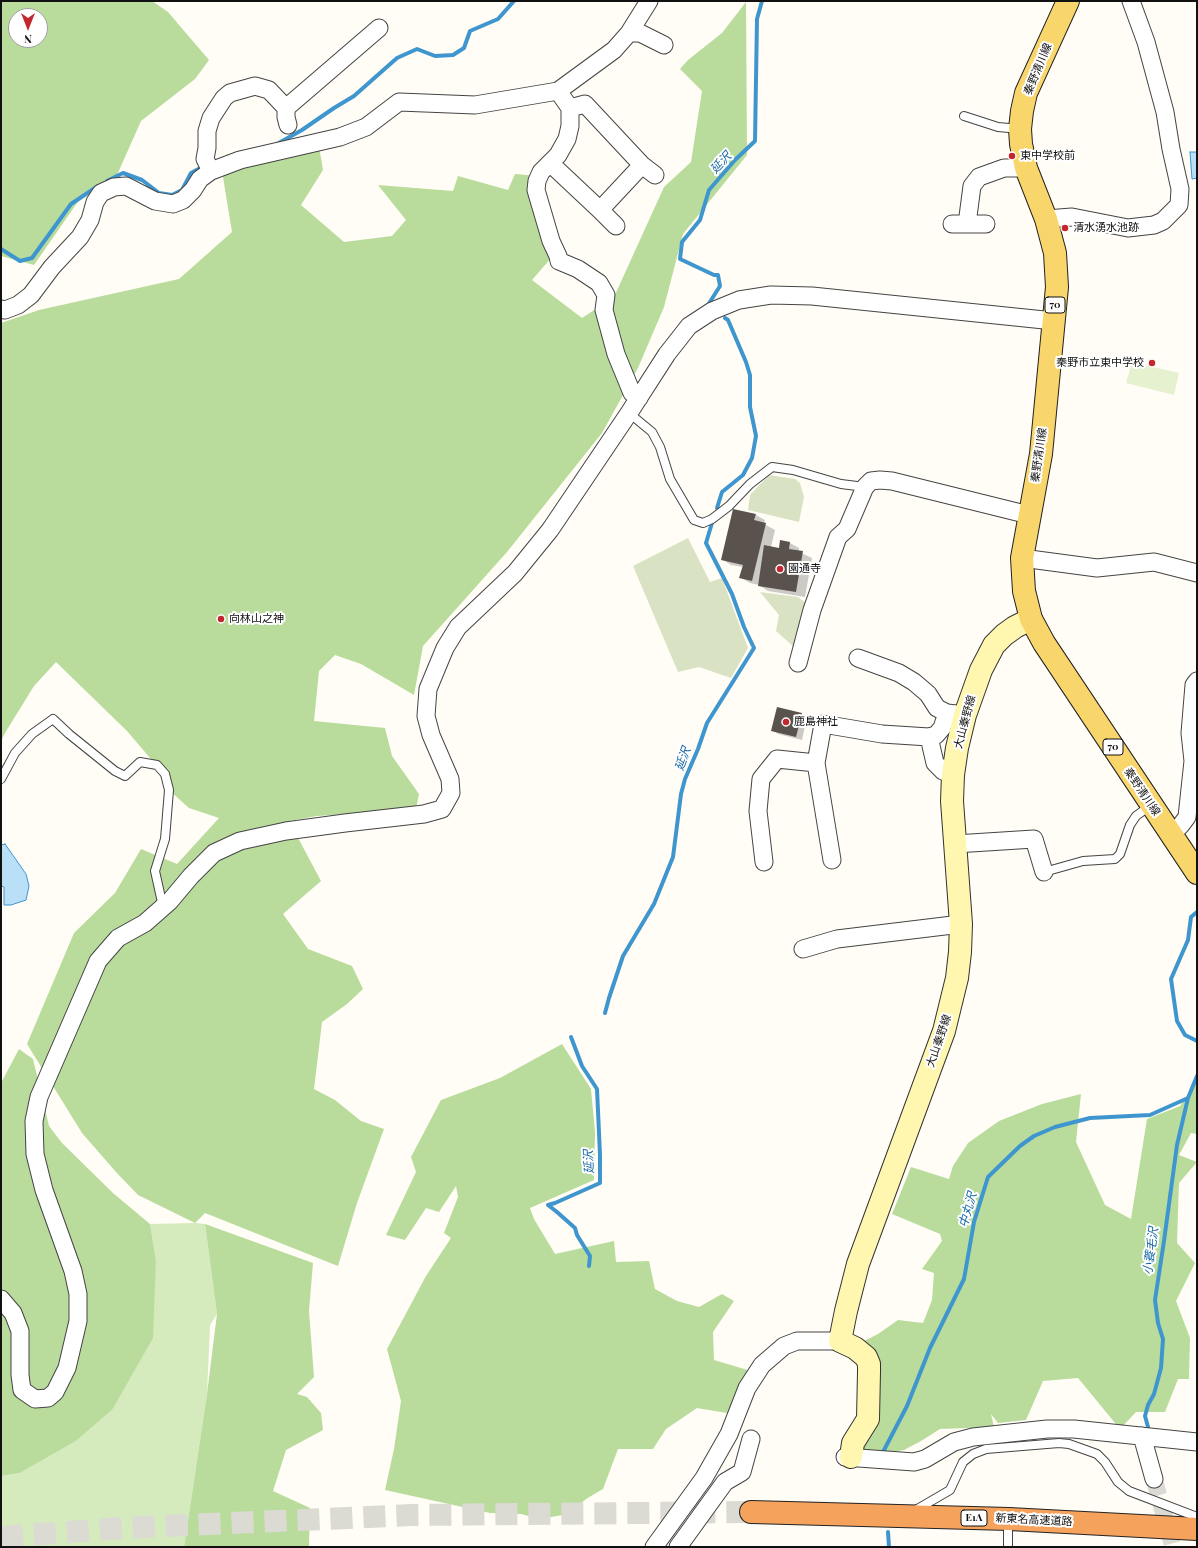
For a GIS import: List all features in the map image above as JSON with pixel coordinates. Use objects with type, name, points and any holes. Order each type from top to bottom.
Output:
[{"type":"highway","name":"新東名高速道路","points":[[751,1512],[1008,1519],[1197,1529]]},
{"type":"main road","name":"秦野清川線","points":[[1068,1],[1026,93],[1020,129],[1021,144],[1026,168],[1046,219],[1055,253],[1056,287],[1041,454],[1022,558],[1024,591],[1032,619],[1044,643],[1197,873]]},
{"type":"main road","name":"大山秦野線","points":[[840,1341],[858,1264],[946,1024],[957,978],[961,924],[953,821],[953,775],[956,714],[994,645],[1015,627],[1032,619]]},
{"type":"main road","points":[[840,1341],[861,1352],[866,1357],[869,1364],[868,1419],[853,1443],[848,1457]]},
{"type":"street","points":[[209,166],[340,137],[366,127],[399,102],[475,104],[558,91],[614,50],[629,33],[649,1]]},
{"type":"street","points":[[1046,219],[1072,217],[1128,228],[1154,225],[1163,221],[1179,205],[1180,189],[1165,112],[1146,42],[1131,1]]},
{"type":"street","points":[[1,309],[5,310],[18,305],[31,295],[52,267],[80,237],[90,220],[95,202],[101,193],[114,187],[126,186],[155,201],[173,204],[184,200],[193,190],[209,166],[207,132],[211,118],[224,98],[230,93],[255,86],[269,90],[287,116],[379,28]]},
{"type":"street","points":[[629,33],[640,33],[664,45]]},
{"type":"street","points":[[558,91],[570,108],[570,126],[567,139],[558,155],[541,172],[537,181],[536,190],[551,241],[559,261],[578,269],[598,283],[606,295],[604,310],[616,354],[632,393],[639,398]]},
{"type":"street","points":[[570,108],[585,104],[649,170],[600,210]]},
{"type":"street","points":[[550,163],[616,226]]},
{"type":"street","points":[[986,224],[960,224],[972,186],[979,177],[1004,168],[1026,168]]},
{"type":"street","points":[[1,1299],[13,1313],[20,1331],[20,1375],[22,1390],[35,1399],[48,1398],[55,1392],[67,1368],[78,1321],[78,1294],[73,1271],[44,1190],[35,1154],[34,1121],[39,1097],[98,962],[118,938],[145,923],[163,907],[214,853],[240,841],[301,829],[424,814],[442,809],[451,793],[450,779],[431,735],[426,716],[428,689],[445,648],[458,627],[515,573],[550,530],[667,354],[689,326],[712,311],[739,300],[771,295],[812,296],[1054,321]]},
{"type":"street","points":[[798,663],[812,610],[838,537],[847,529],[865,487],[871,482],[880,480],[892,481],[1029,515]]},
{"type":"street","points":[[1022,558],[1097,568],[1154,562],[1197,573]]},
{"type":"street","points":[[832,860],[816,763],[823,724],[882,734],[929,737],[936,735],[956,714],[937,708],[928,694],[914,682],[899,673],[858,658]]},
{"type":"street","points":[[1171,835],[1187,817],[1193,761],[1190,733],[1194,685],[1197,681]]},
{"type":"street","points":[[929,737],[935,763],[943,771],[953,775]]},
{"type":"street","points":[[764,862],[758,811],[761,779],[777,759],[816,763]]},
{"type":"street","points":[[955,844],[1034,839],[1044,872]]},
{"type":"street","points":[[803,949],[837,939],[961,924]]},
{"type":"street","points":[[654,1547],[704,1478],[729,1434],[747,1388],[762,1365],[784,1346],[797,1341],[840,1341]]},
{"type":"street","points":[[848,1457],[914,1462],[925,1459],[954,1442],[973,1437],[1005,1440],[1047,1429],[1142,1436],[1197,1442]]},
{"type":"street","points":[[1142,1436],[1154,1479]]},
{"type":"street","points":[[678,1547],[725,1482],[742,1472],[751,1439]]},
{"type":"lane","points":[[964,116],[998,127],[1020,129]]},
{"type":"lane","points":[[629,413],[652,432],[660,447],[670,479],[694,520],[703,522],[712,519],[729,506],[750,484],[772,467],[792,470],[826,480],[865,487]]},
{"type":"lane","points":[[1,780],[15,753],[32,734],[53,719],[69,734],[115,771],[125,776],[140,762],[157,765],[165,774],[170,790],[165,839],[156,871],[163,907]]},
{"type":"lane","points":[[1044,872],[1083,861],[1115,859],[1120,854],[1130,825],[1136,816],[1151,805]]},
{"type":"lane","points":[[905,1516],[950,1490],[963,1462],[973,1454],[1005,1440],[1069,1444],[1091,1451],[1102,1458],[1114,1477],[1123,1487],[1135,1494],[1197,1517]]},
{"type":"lane","points":[[1008,1519],[1008,1547]]},
{"type":"green space","points":[[1,1],[152,1],[168,12],[209,60],[195,79],[141,121],[117,175],[84,193],[34,265],[1,256]]},
{"type":"green space","points":[[746,2],[747,155],[683,234],[664,307],[638,368],[602,433],[507,552],[423,646],[414,695],[361,664],[335,655],[319,671],[314,721],[385,728],[392,756],[419,794],[415,814],[346,814],[317,816],[289,821],[321,881],[283,914],[308,949],[352,966],[363,989],[347,1004],[322,1022],[314,1089],[335,1100],[361,1121],[384,1129],[357,1203],[338,1266],[205,1213],[195,1223],[138,1195],[116,1172],[82,1133],[27,1044],[74,933],[115,893],[141,849],[177,864],[219,818],[189,808],[169,790],[168,779],[127,731],[56,662],[34,686],[1,741],[1,323],[39,310],[179,279],[232,232],[222,171],[319,147],[323,170],[301,205],[344,242],[392,236],[406,220],[378,185],[453,191],[458,176],[508,190],[515,174],[538,176],[552,257],[532,280],[582,318],[614,297],[664,187],[691,162],[702,91],[680,69],[688,60],[722,33]]},
{"type":"green space","points":[[1132,362],[1179,373],[1174,395],[1126,383]]},
{"type":"green space","points":[[769,475],[795,479],[800,483],[804,497],[799,522],[748,510],[750,495]]},
{"type":"green space","points":[[688,538],[710,582],[722,578],[748,648],[731,678],[699,667],[678,672],[633,566]]},
{"type":"green space","points":[[760,592],[798,597],[807,604],[795,648],[776,631],[779,615]]},
{"type":"green space","points":[[562,1044],[591,1089],[595,1132],[594,1180],[530,1208],[534,1219],[555,1254],[614,1241],[616,1262],[649,1261],[655,1289],[677,1301],[699,1307],[722,1294],[734,1301],[713,1332],[714,1360],[751,1371],[733,1414],[697,1408],[666,1429],[653,1449],[618,1449],[603,1489],[586,1499],[569,1514],[539,1519],[521,1514],[490,1513],[385,1490],[394,1449],[401,1401],[387,1349],[426,1276],[451,1238],[444,1233],[458,1197],[456,1186],[439,1212],[426,1208],[405,1240],[386,1235],[416,1172],[411,1157],[441,1100],[500,1078]]},
{"type":"green space","points":[[19,1049],[33,1059],[49,1126],[62,1143],[113,1193],[150,1224],[156,1260],[153,1338],[112,1410],[76,1441],[20,1473],[1,1476],[1,1083]]},
{"type":"green space","points":[[1197,1080],[1197,1134],[1191,1133],[1179,1155],[1197,1162],[1179,1183],[1177,1243],[1195,1263],[1176,1301],[1190,1338],[1189,1379],[1178,1379],[1165,1412],[1136,1412],[1120,1429],[1078,1378],[1043,1381],[1026,1420],[998,1423],[991,1414],[994,1427],[940,1429],[904,1450],[877,1455],[856,1453],[868,1419],[856,1345],[878,1334],[898,1320],[923,1323],[932,1300],[934,1273],[922,1269],[942,1241],[940,1234],[892,1214],[911,1167],[949,1179],[953,1166],[968,1143],[999,1121],[1042,1104],[1081,1094],[1076,1142],[1105,1205],[1131,1219],[1147,1119],[1180,1106]]},
{"type":"green space","points":[[150,1224],[205,1224],[217,1314],[210,1325],[207,1394],[184,1547],[1,1547],[1,1476],[20,1473],[76,1441],[112,1410],[156,1260]]},
{"type":"green space","points":[[205,1224],[313,1263],[309,1311],[314,1377],[297,1394],[307,1397],[321,1413],[323,1430],[286,1450],[273,1491],[310,1508],[309,1547],[184,1547],[207,1394],[217,1314]]},
{"type":"water","points":[[1190,152],[1197,152],[1197,178],[1192,179]]},
{"type":"water","points":[[5,844],[26,874],[29,886],[26,900],[11,905],[4,905],[4,887],[1,886],[1,845]]},
{"type":"building","points":[[733,509],[756,514],[754,520],[766,523],[752,581],[739,578],[743,565],[721,560]]},
{"type":"building","name":"園通寺","points":[[780,540],[790,542],[789,549],[803,551],[796,592],[758,586],[764,545],[779,548]]},
{"type":"building","name":"鹿島神社","points":[[777,707],[802,713],[796,737],[771,731]]},
{"type":"waterway","points":[[277,144],[302,130],[354,96],[397,58],[417,49],[435,56],[453,55],[464,48],[470,31],[498,19],[514,1]]},
{"type":"waterway","name":"延沢","points":[[708,305],[720,286],[718,275],[714,275],[680,259],[682,242],[700,220],[709,190],[735,160],[755,141],[757,19],[762,1]]},
{"type":"waterway","points":[[107,181],[123,173],[142,180],[159,193],[172,195],[182,190],[191,173],[204,166]]},
{"type":"waterway","points":[[1,249],[20,261],[32,258],[71,204],[98,186]]},
{"type":"waterway","name":"延沢","points":[[717,508],[722,492],[743,475],[752,458],[756,436],[750,407],[750,375],[728,320],[725,318]]},
{"type":"waterway","name":"延沢","points":[[605,1013],[623,956],[654,904],[673,857],[681,794],[685,779],[707,723],[754,648],[744,627],[732,594],[706,543],[712,523]]},
{"type":"waterway","name":"小蓑毛沢","points":[[1197,912],[1191,917],[1188,940],[1171,979],[1177,1021],[1185,1035],[1197,1041]]},
{"type":"waterway","name":"延沢","points":[[571,1037],[582,1066],[597,1089],[600,1183],[548,1205],[575,1228],[577,1235],[590,1256],[589,1266]]},
{"type":"waterway","name":"小蓑毛沢","points":[[1148,1427],[1145,1416],[1148,1405],[1154,1394],[1161,1368],[1163,1339],[1158,1323],[1155,1300],[1177,1145],[1188,1098],[1197,1076]]},
{"type":"waterway","name":"中丸沢","points":[[883,1452],[907,1406],[930,1348],[964,1279],[974,1222],[988,1177],[1020,1146],[1034,1136],[1055,1127],[1090,1118],[1150,1115],[1188,1098]]},
{"type":"waterway","name":"中丸沢","points":[[888,1532],[889,1547]]},
{"type":"tunnel","points":[[1154,1479],[1173,1547]]},
{"type":"tunnel","points":[[1,1537],[122,1528],[412,1515],[751,1512]]},
{"type":"place","name":"東中学校前","points":[[1012,156]]},
{"type":"place","name":"清水湧水池跡","points":[[1065,228]]},
{"type":"place","name":"秦野市立東中学校","points":[[1152,363]]},
{"type":"place","name":"園通寺","points":[[780,569]]},
{"type":"place","name":"向林山之神","points":[[221,619]]},
{"type":"place","name":"鹿島神社","points":[[786,722]]}]
